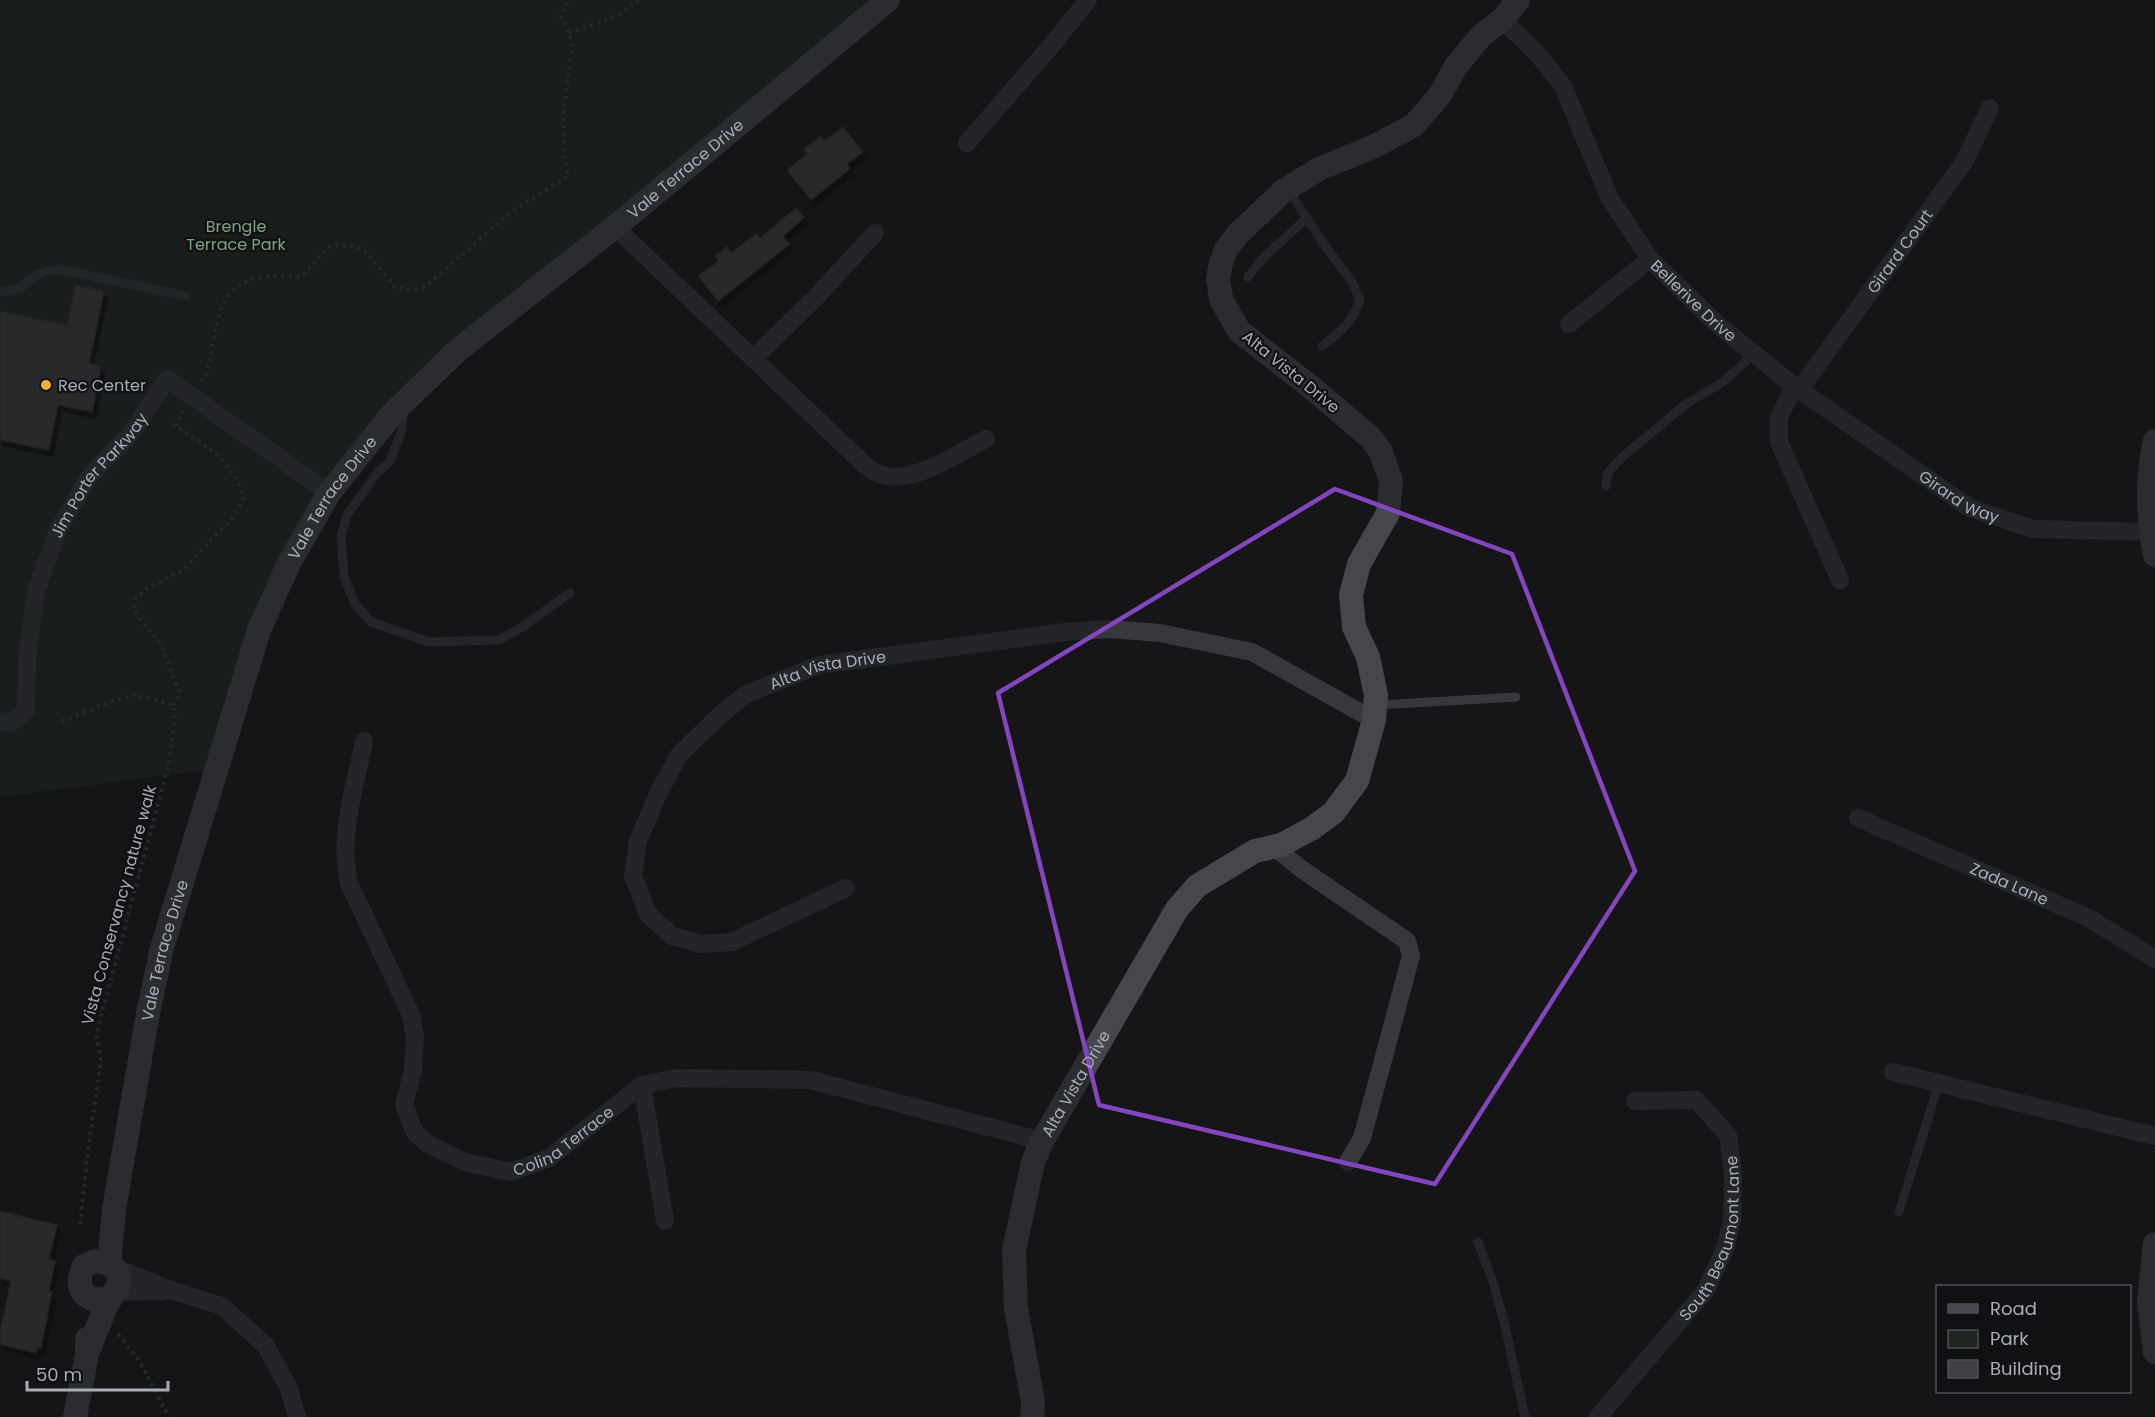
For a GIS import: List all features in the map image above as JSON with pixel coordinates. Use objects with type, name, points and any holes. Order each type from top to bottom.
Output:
[{"type":"street","name":"Vale Terrace Drive","points":[[106,1263],[148,1013],[162,948],[208,790],[259,630],[289,563],[329,493],[392,414],[458,350],[615,227],[888,0]]},
{"type":"street","points":[[967,143],[1088,0]]},
{"type":"street","name":"Alta Vista Drive","points":[[1032,1417],[1033,1402],[1016,1308],[1014,1250],[1033,1162],[1042,1141],[1177,909],[1197,886],[1255,851],[1274,847],[1311,829],[1333,813],[1357,781],[1374,713],[1376,695],[1368,657],[1354,627],[1351,595],[1359,564],[1388,513],[1391,481],[1381,452],[1371,438],[1312,387],[1239,332],[1221,299],[1218,278],[1221,263],[1226,250],[1237,235],[1287,189],[1319,170],[1375,146],[1414,125],[1440,95],[1456,66],[1481,36],[1503,20],[1518,0]]},
{"type":"street","name":"Bellerive Drive","points":[[1503,20],[1536,52],[1563,86],[1609,197],[1650,259],[1717,324],[1797,388]]},
{"type":"street","name":"Girard Court","points":[[1797,388],[1964,162],[1990,108]]},
{"type":"street","points":[[615,227],[866,466],[881,475],[899,478],[915,474],[986,439]]},
{"type":"street","points":[[754,358],[817,296],[875,233]]},
{"type":"street","points":[[1569,324],[1650,259]]},
{"type":"street","name":"Jim Porter Parkway","points":[[0,721],[11,723],[26,710],[27,657],[36,591],[58,530],[89,477],[131,433],[167,379],[329,493]]},
{"type":"street","points":[[1797,388],[1779,418],[1779,442],[1840,580]]},
{"type":"street","name":"Girard Way","points":[[1797,388],[1970,508],[2032,529],[2150,532]]},
{"type":"street","points":[[2155,441],[2148,488],[2150,532],[2155,555]]},
{"type":"street","name":"Alta Vista Drive","points":[[846,888],[732,942],[701,944],[672,936],[648,914],[633,876],[638,841],[659,792],[679,755],[718,717],[746,694],[819,666],[1066,632],[1110,630],[1160,633],[1252,652],[1374,713]]},
{"type":"street","name":"Colina Terrace","points":[[364,741],[345,833],[344,864],[349,883],[411,1015],[415,1037],[413,1071],[404,1104],[415,1133],[428,1144],[465,1162],[510,1172],[549,1158],[642,1085],[677,1078],[811,1080],[1042,1141]]},
{"type":"street","name":"Zada Lane","points":[[1858,818],[2089,918],[2155,959]]},
{"type":"street","points":[[1274,847],[1304,871],[1407,940],[1411,956],[1362,1138],[1348,1162]]},
{"type":"street","points":[[1893,1072],[2155,1136]]},
{"type":"street","points":[[642,1085],[665,1221]]},
{"type":"street","name":"South Beaumont Lane","points":[[1598,1417],[1706,1290],[1726,1246],[1732,1220],[1733,1175],[1728,1135],[1696,1100],[1635,1101]]},
{"type":"street","points":[[2155,1244],[2149,1303],[2155,1352]]},
{"type":"street","points":[[87,1354],[119,1280],[106,1263]]},
{"type":"street","points":[[75,1417],[87,1354],[87,1296],[80,1286],[80,1273],[84,1266],[106,1263],[171,1290],[222,1306],[266,1346],[289,1388],[297,1417]]},
{"type":"street","points":[[87,1296],[98,1300],[113,1295],[171,1290]]},
{"type":"lane","points":[[1287,189],[1352,282],[1360,300],[1356,313],[1346,327],[1322,346]]},
{"type":"lane","points":[[1248,277],[1263,258],[1307,218]]},
{"type":"lane","points":[[0,292],[21,288],[31,278],[46,271],[63,270],[186,296]]},
{"type":"lane","points":[[1606,486],[1608,473],[1621,458],[1686,404],[1723,382],[1754,354]]},
{"type":"lane","points":[[403,404],[402,430],[390,460],[376,473],[347,515],[341,536],[345,576],[355,604],[371,622],[429,642],[500,640],[570,593]]},
{"type":"lane","points":[[1374,713],[1516,697]]},
{"type":"lane","points":[[1899,1212],[1939,1083]]},
{"type":"lane","points":[[1478,1242],[1494,1285],[1525,1417]]},
{"type":"path","points":[[191,396],[208,373],[218,314],[241,282],[262,276],[303,276],[325,250],[333,245],[355,246],[366,252],[395,287],[411,290],[426,286],[512,211],[568,177],[564,152],[563,116],[572,48],[569,33],[561,16],[568,0]]},
{"type":"path","points":[[569,33],[617,16],[638,0]]},
{"type":"path","name":"Vista Conservancy nature walk","points":[[80,1226],[101,1060],[96,1035],[168,767],[175,718],[173,705],[180,694],[160,643],[134,611],[135,599],[148,588],[186,568],[233,518],[244,497],[237,479],[224,461],[175,426],[191,396]]},
{"type":"path","points":[[62,721],[118,699],[135,695],[173,705]]},
{"type":"path","points":[[116,1332],[139,1360],[169,1417]]},
{"type":"highlighted area","points":[[1335,489],[1512,554],[1635,871],[1435,1184],[1099,1105],[998,693]]},
{"type":"green space","name":"Brengle Terrace Park","points":[[0,0],[886,0],[439,367],[324,501],[215,769],[0,797]]},
{"type":"building","points":[[843,127],[863,152],[847,164],[850,169],[811,200],[787,170],[807,154],[804,149],[821,136],[825,141]]},
{"type":"building","points":[[796,208],[804,217],[783,237],[790,244],[718,301],[698,276],[719,261],[715,256],[727,247],[731,253],[756,234],[760,238]]},
{"type":"building","name":"Rec Center","points":[[75,285],[104,291],[89,363],[101,366],[92,412],[58,405],[49,450],[0,440],[0,311],[67,325]]},
{"type":"building","points":[[0,1211],[57,1225],[49,1259],[55,1261],[49,1292],[52,1292],[41,1348],[38,1348],[36,1353],[0,1344],[0,1332],[11,1281],[0,1278]]},
{"type":"place","name":"Rec Center","points":[[46,385]]}]
